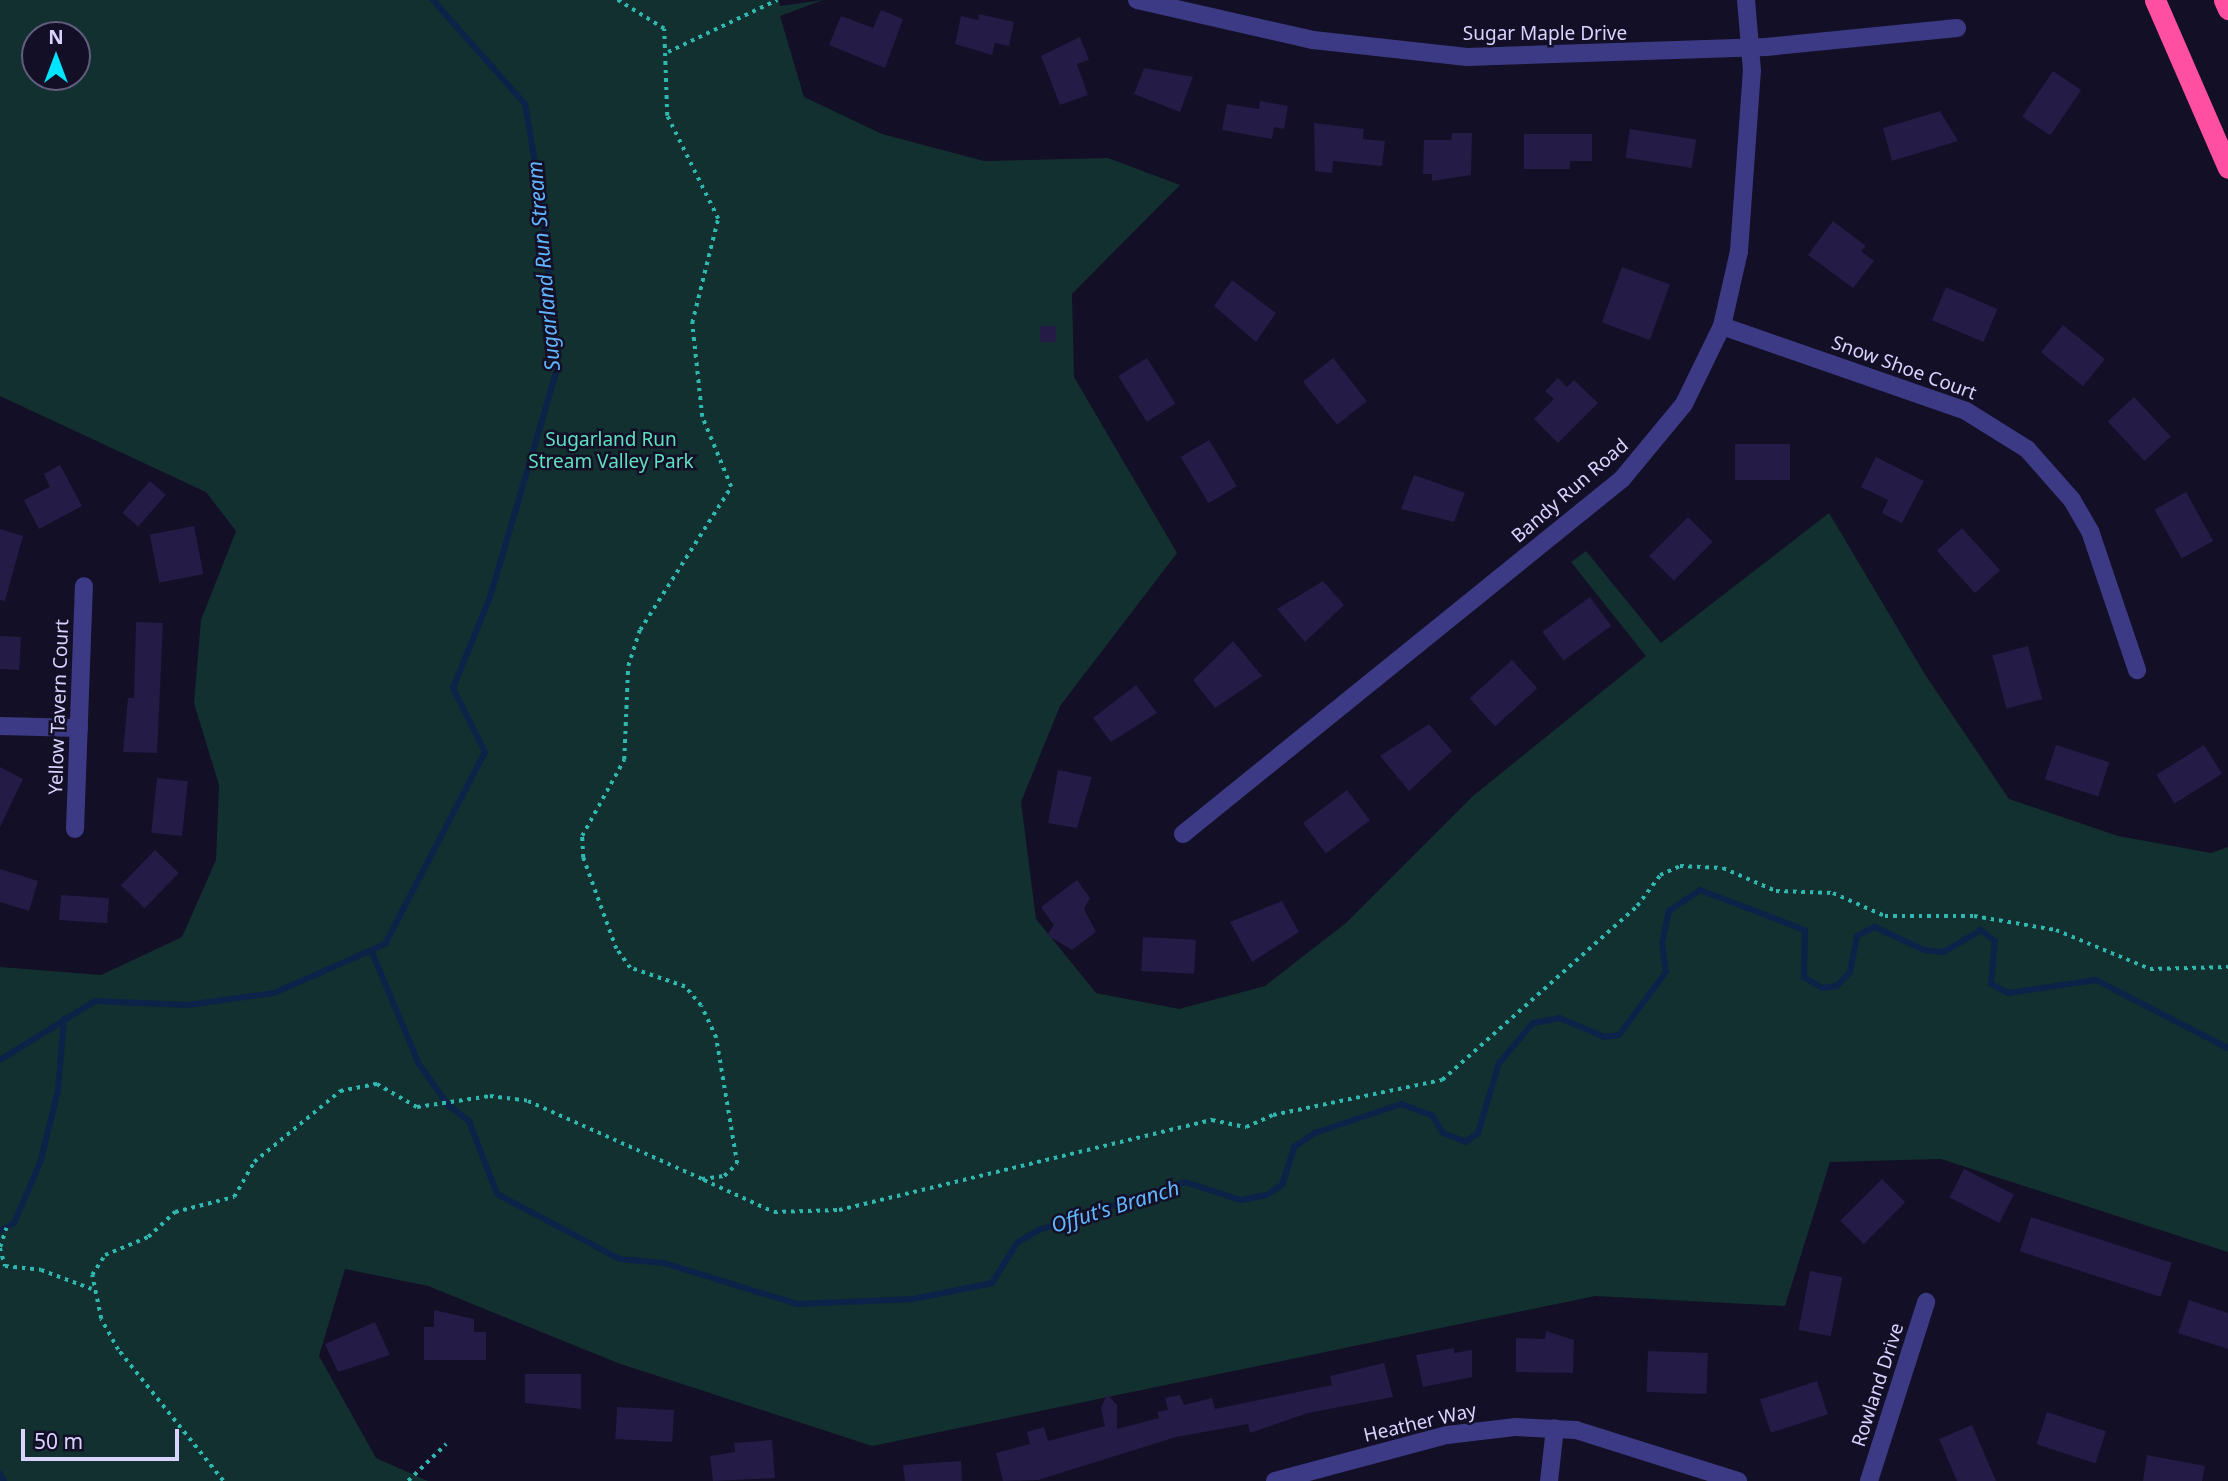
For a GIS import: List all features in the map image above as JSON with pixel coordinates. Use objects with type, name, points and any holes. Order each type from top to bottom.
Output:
[{"type":"highway","points":[[2155,0],[2228,168]]},
{"type":"highway","points":[[2224,0],[2228,9]]},
{"type":"street","name":"Sugar Maple Drive","points":[[1136,0],[1313,40],[1454,56],[1552,58],[1751,46],[1957,28]]},
{"type":"street","name":"Bandy Run Road","points":[[1183,834],[1622,479],[1684,404],[1721,326],[1740,251],[1751,46],[1746,0]]},
{"type":"street","name":"Snow Shoe Court","points":[[1721,326],[1966,411],[2027,449],[2072,500],[2090,531],[2137,670]]},
{"type":"street","name":"Yellow Tavern Court","points":[[75,829],[84,586]]},
{"type":"street","points":[[0,726],[79,728]]},
{"type":"street","name":"Rowland Drive","points":[[1869,1481],[1926,1302]]},
{"type":"street","points":[[1549,1481],[1555,1428]]},
{"type":"street","name":"Heather Way","points":[[1275,1481],[1447,1435],[1555,1428],[1738,1481]]},
{"type":"path","points":[[617,0],[664,29],[668,51],[662,94],[667,116],[718,219],[692,323],[702,417],[731,487],[640,630],[628,666],[624,760],[582,836],[591,889],[617,949],[630,968],[685,987],[716,1038],[737,1164],[724,1176],[702,1179]]},
{"type":"path","points":[[668,51],[777,0]]},
{"type":"path","points":[[223,1481],[118,1350],[92,1289],[105,1255],[148,1237],[182,1208],[234,1197],[254,1162],[303,1117],[340,1090],[377,1084],[417,1107],[490,1096],[528,1101],[774,1212],[839,1210],[1212,1121],[1246,1127],[1273,1115],[1442,1080],[1637,906],[1660,875],[1700,863],[1776,891],[1833,893],[1885,916],[1974,916],[2056,930],[2150,969],[2228,967]]},
{"type":"path","points":[[6,1228],[0,1247],[5,1266],[41,1270],[92,1289]]},
{"type":"path","points":[[408,1481],[446,1444]]},
{"type":"green space","name":"Sugarland Run Stream Valley Park","points":[[0,0],[779,0],[780,6],[823,0],[780,16],[804,97],[882,134],[984,161],[1108,158],[1180,185],[1072,294],[1074,377],[1177,553],[1060,706],[1021,802],[1036,919],[1096,993],[1179,1009],[1265,986],[1346,923],[1473,796],[1646,656],[1571,562],[1586,551],[1661,643],[1829,513],[1926,676],[2009,799],[2118,836],[2211,853],[2228,847],[2228,1252],[1941,1159],[1830,1162],[1785,1306],[1595,1296],[872,1446],[618,1363],[428,1286],[345,1269],[319,1356],[376,1458],[428,1481],[0,1481],[0,967],[101,975],[182,937],[216,860],[219,785],[194,703],[201,620],[236,531],[206,492],[0,396]]},
{"type":"building","points":[[881,10],[903,19],[885,68],[829,45],[841,16],[873,28]]},
{"type":"building","points":[[979,14],[1014,22],[1009,46],[995,43],[992,55],[955,44],[961,16],[978,20]]},
{"type":"building","points":[[1080,37],[1089,60],[1077,64],[1088,95],[1060,105],[1041,56]]},
{"type":"building","points":[[1144,68],[1193,77],[1180,112],[1134,94]]},
{"type":"building","points":[[2053,71],[2081,90],[2050,136],[2022,117]]},
{"type":"building","points":[[1260,101],[1288,106],[1284,129],[1274,127],[1272,139],[1222,130],[1227,104],[1259,109]]},
{"type":"building","points":[[1940,111],[1958,141],[1892,161],[1883,128]]},
{"type":"building","points":[[1314,123],[1364,129],[1363,139],[1385,141],[1382,166],[1333,161],[1332,173],[1315,171]]},
{"type":"building","points":[[1630,129],[1696,139],[1692,168],[1625,158]]},
{"type":"building","points":[[1452,133],[1472,133],[1471,175],[1432,181],[1432,174],[1423,174],[1424,140],[1451,140]]},
{"type":"building","points":[[1524,134],[1592,134],[1592,161],[1570,161],[1570,169],[1524,169]]},
{"type":"building","points":[[1833,221],[1866,246],[1861,251],[1874,261],[1853,288],[1808,255]]},
{"type":"building","points":[[1622,267],[1670,284],[1650,340],[1602,322]]},
{"type":"building","points":[[1232,280],[1276,313],[1256,342],[1214,306]]},
{"type":"building","points":[[1946,287],[1998,309],[1983,342],[1932,320]]},
{"type":"building","points":[[2063,325],[2105,359],[2083,386],[2041,352]]},
{"type":"building","points":[[1040,326],[1056,326],[1056,342],[1040,342]]},
{"type":"building","points":[[1147,358],[1176,404],[1147,422],[1118,376]]},
{"type":"building","points":[[1333,358],[1367,401],[1337,425],[1303,381]]},
{"type":"building","points":[[1558,378],[1567,387],[1574,380],[1598,403],[1558,443],[1534,419],[1554,399],[1545,391]]},
{"type":"building","points":[[2134,397],[2171,436],[2144,461],[2108,422]]},
{"type":"building","points":[[1209,440],[1237,486],[1209,503],[1181,457]]},
{"type":"building","points":[[1735,444],[1790,444],[1790,480],[1735,480]]},
{"type":"building","points":[[1876,457],[1924,481],[1902,523],[1882,513],[1888,500],[1861,487]]},
{"type":"building","points":[[60,465],[82,506],[39,529],[24,500],[50,487],[44,474]]},
{"type":"building","points":[[1414,475],[1465,493],[1454,522],[1401,509]]},
{"type":"building","points":[[150,481],[166,495],[138,526],[122,513]]},
{"type":"building","points":[[2186,492],[2213,541],[2182,558],[2155,509]]},
{"type":"building","points":[[1688,517],[1713,542],[1674,581],[1649,556]]},
{"type":"building","points":[[194,526],[203,574],[159,583],[150,535]]},
{"type":"building","points":[[1962,528],[2000,570],[1975,593],[1937,551]]},
{"type":"building","points":[[0,529],[23,536],[5,601],[0,600]]},
{"type":"building","points":[[1323,581],[1344,605],[1305,642],[1277,609]]},
{"type":"building","points":[[1590,597],[1611,626],[1563,661],[1542,632]]},
{"type":"building","points":[[136,622],[163,623],[157,753],[123,752],[128,698],[134,698]]},
{"type":"building","points":[[0,636],[21,637],[19,670],[0,669]]},
{"type":"building","points":[[1233,641],[1262,676],[1215,708],[1193,680]]},
{"type":"building","points":[[2028,646],[2042,699],[2006,709],[1992,656]]},
{"type":"building","points":[[1512,660],[1537,688],[1495,726],[1470,698]]},
{"type":"building","points":[[1136,685],[1157,713],[1111,742],[1093,718]]},
{"type":"building","points":[[1429,724],[1452,751],[1409,791],[1380,756]]},
{"type":"building","points":[[2056,745],[2109,762],[2098,797],[2045,779]]},
{"type":"building","points":[[2204,745],[2222,774],[2175,804],[2157,775]]},
{"type":"building","points":[[0,767],[23,779],[0,827]]},
{"type":"building","points":[[1058,770],[1092,777],[1077,828],[1048,823]]},
{"type":"building","points":[[157,778],[188,781],[182,836],[151,833]]},
{"type":"building","points":[[1347,790],[1370,820],[1326,853],[1303,823]]},
{"type":"building","points":[[155,850],[179,873],[145,908],[121,885]]},
{"type":"building","points":[[0,869],[38,881],[29,911],[0,902]]},
{"type":"building","points":[[1077,880],[1090,898],[1084,909],[1096,932],[1072,950],[1047,935],[1054,925],[1041,907]]},
{"type":"building","points":[[61,895],[109,898],[107,923],[59,920]]},
{"type":"building","points":[[1282,901],[1299,932],[1252,962],[1230,922]]},
{"type":"building","points":[[1143,937],[1196,940],[1194,974],[1141,971]]},
{"type":"building","points":[[1964,1169],[2014,1194],[1999,1223],[1949,1198]]},
{"type":"building","points":[[1882,1179],[1905,1202],[1864,1244],[1840,1221]]},
{"type":"building","points":[[2031,1217],[2172,1263],[2161,1297],[2020,1251]]},
{"type":"building","points":[[1810,1271],[1842,1277],[1831,1336],[1799,1330]]},
{"type":"building","points":[[2189,1300],[2228,1313],[2228,1349],[2178,1333]]},
{"type":"building","points":[[434,1310],[474,1319],[474,1332],[486,1332],[486,1360],[424,1360],[424,1327],[434,1327]]},
{"type":"building","points":[[375,1322],[390,1355],[338,1372],[325,1344]]},
{"type":"building","points":[[1546,1331],[1574,1340],[1573,1373],[1516,1372],[1516,1338],[1545,1339]]},
{"type":"building","points":[[1454,1348],[1454,1353],[1472,1350],[1472,1377],[1423,1387],[1416,1355]]},
{"type":"building","points":[[1648,1351],[1708,1353],[1707,1394],[1647,1392]]},
{"type":"building","points":[[1384,1363],[1393,1397],[1308,1413],[1250,1433],[1248,1424],[1176,1437],[1038,1480],[1003,1481],[996,1453],[1030,1444],[1027,1432],[1044,1427],[1048,1441],[1105,1426],[1101,1408],[1107,1394],[1117,1405],[1117,1429],[1159,1418],[1157,1412],[1168,1410],[1165,1398],[1180,1395],[1184,1405],[1212,1398],[1215,1409],[1332,1385],[1330,1376]]},
{"type":"building","points":[[525,1374],[581,1374],[581,1409],[525,1403]]},
{"type":"building","points":[[1817,1381],[1828,1414],[1771,1433],[1760,1400]]},
{"type":"building","points":[[617,1407],[674,1410],[672,1442],[615,1439]]},
{"type":"building","points":[[2047,1412],[2106,1431],[2095,1463],[2036,1444]]},
{"type":"building","points":[[1972,1425],[1996,1481],[1957,1481],[1939,1439]]},
{"type":"building","points":[[772,1440],[775,1478],[713,1481],[710,1456],[735,1452],[734,1443]]},
{"type":"building","points":[[2147,1455],[2205,1466],[2202,1481],[2143,1481]]},
{"type":"building","points":[[961,1461],[962,1481],[905,1481],[903,1465]]},
{"type":"waterway","name":"Sugarland Run Stream","points":[[0,1060],[95,1001],[188,1005],[274,993],[385,944],[485,752],[453,688],[490,597],[557,370],[542,203],[525,104],[433,0]]},
{"type":"waterway","name":"Offut's Branch","points":[[371,950],[419,1064],[448,1105],[469,1121],[497,1194],[620,1259],[664,1263],[797,1304],[913,1299],[992,1283],[1017,1243],[1039,1230],[1185,1182],[1241,1200],[1267,1195],[1282,1185],[1294,1147],[1315,1133],[1401,1104],[1432,1115],[1443,1133],[1466,1142],[1478,1133],[1499,1063],[1533,1023],[1560,1018],[1604,1037],[1619,1035],[1666,972],[1662,943],[1669,911],[1700,890],[1805,930],[1804,977],[1822,988],[1837,986],[1850,972],[1857,936],[1875,927],[1924,950],[1944,952],[1981,930],[1995,941],[1991,984],[2009,993],[2096,980],[2228,1048]]},
{"type":"waterway","points":[[0,1231],[14,1223],[40,1163],[58,1091],[64,1018]]},
{"type":"waterway","name":"Sugarland Run Stream","points":[[0,1474],[4,1481]]}]
